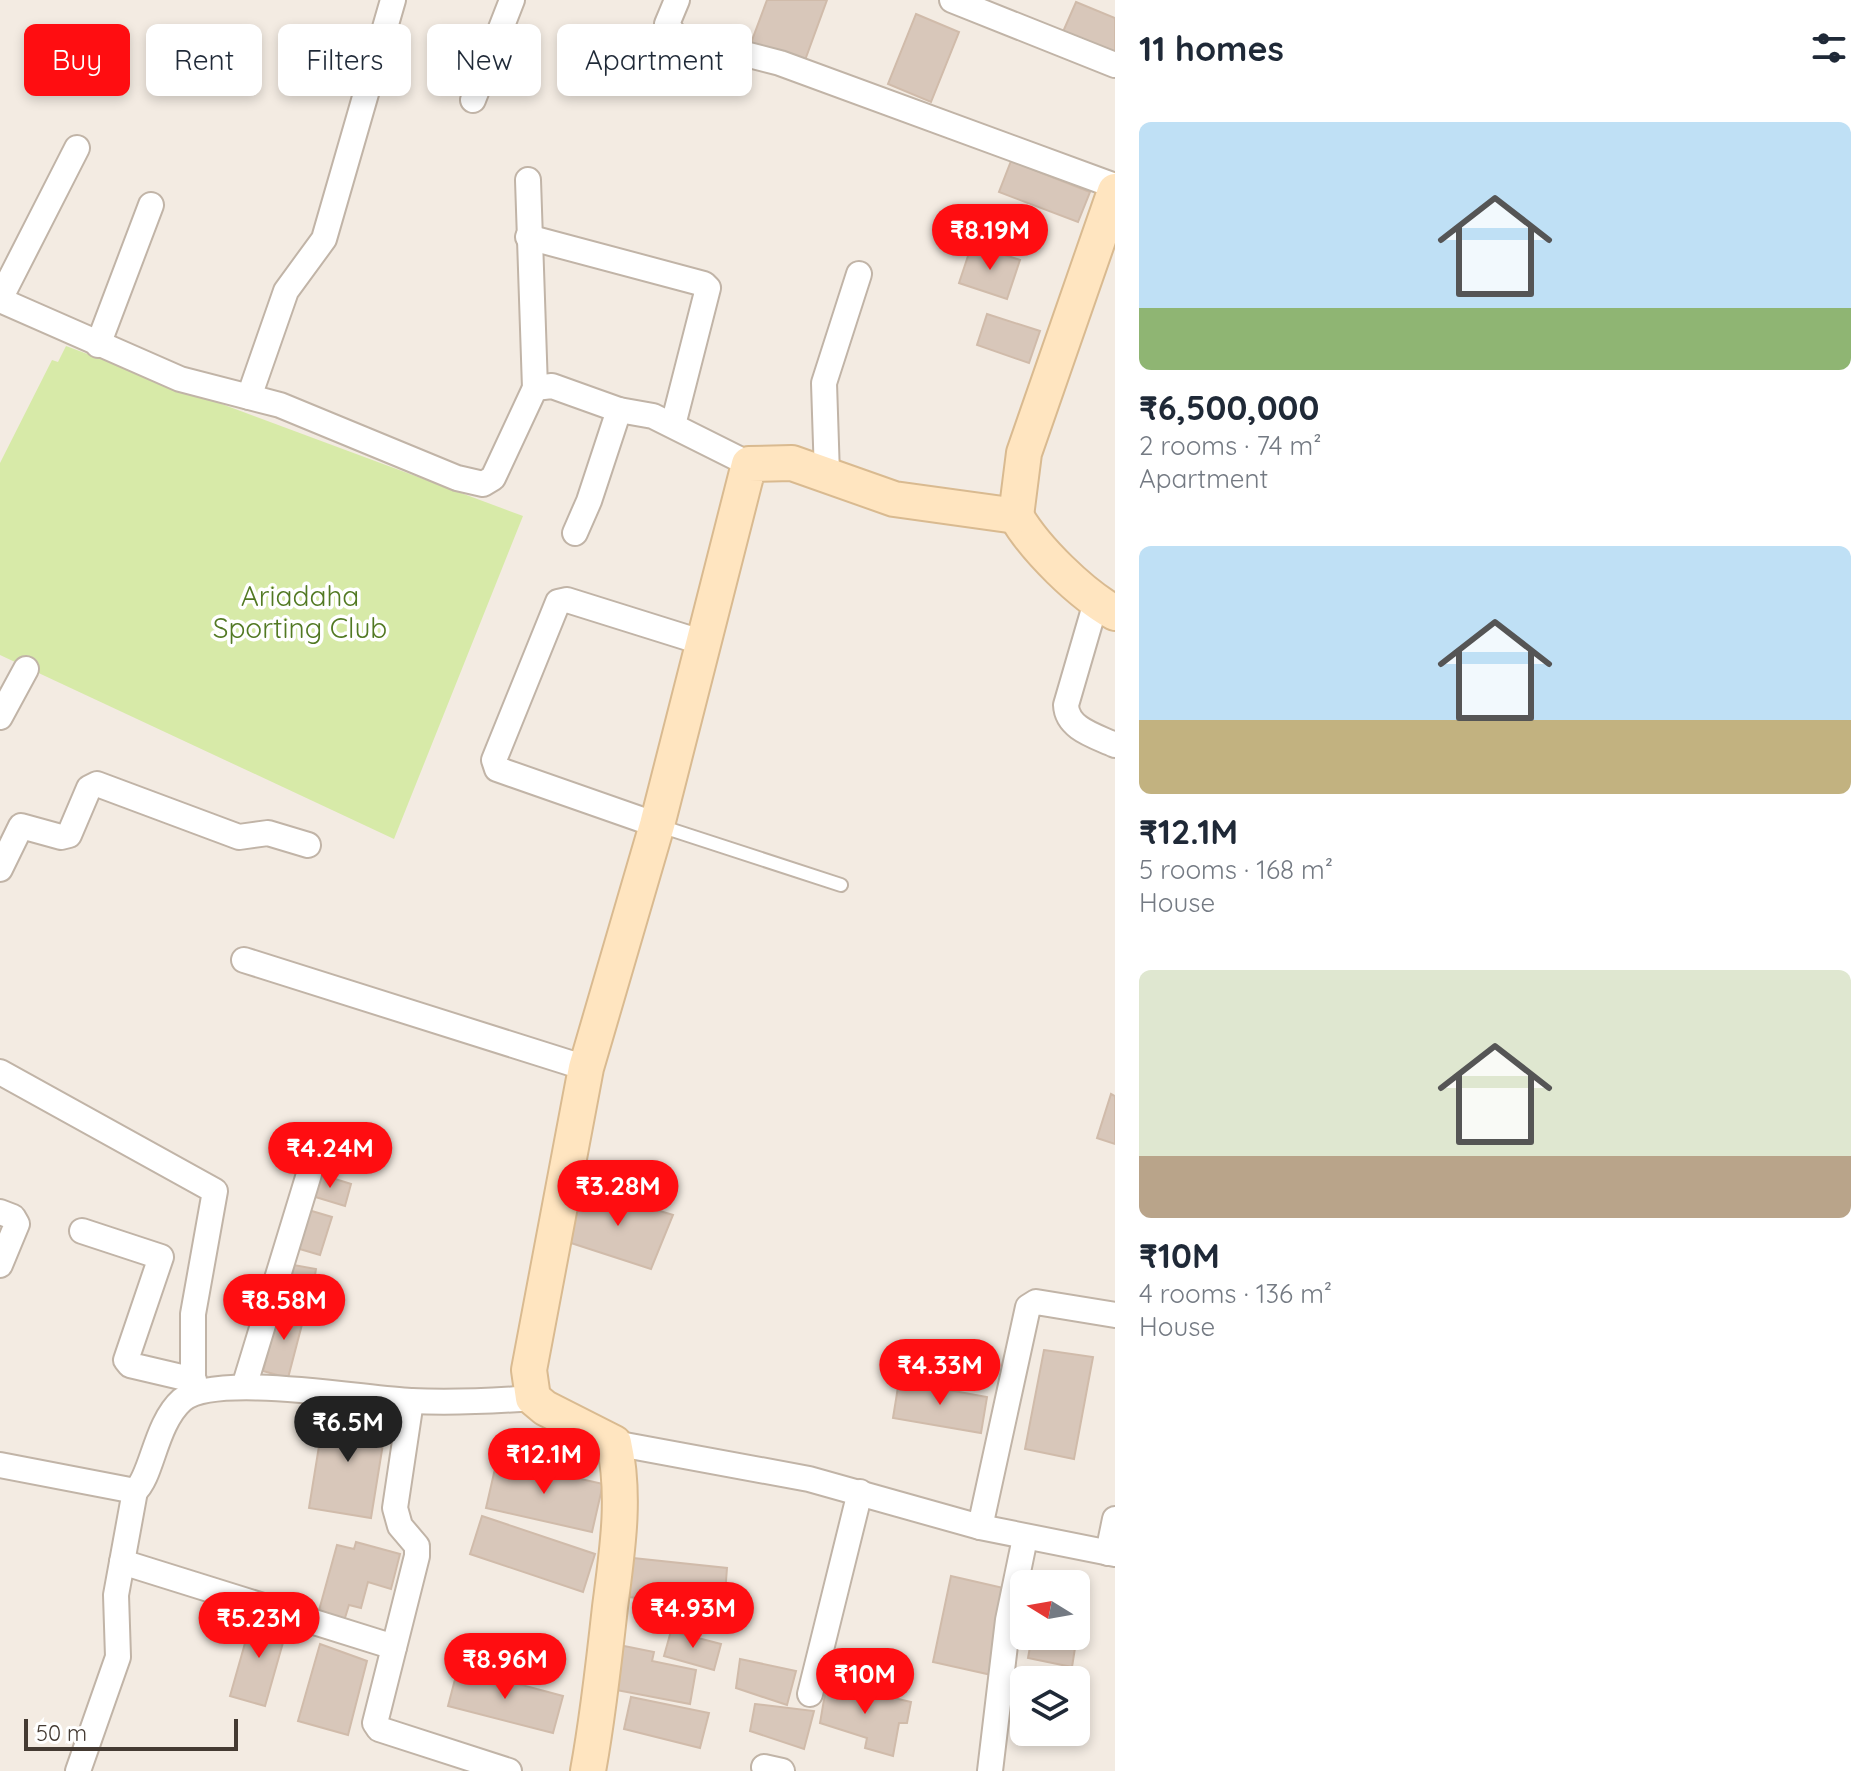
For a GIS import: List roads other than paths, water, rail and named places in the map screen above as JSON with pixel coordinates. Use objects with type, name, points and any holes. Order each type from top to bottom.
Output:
[{"type":"street","points":[[249,397],[286,291],[316,253],[328,227],[393,0]]},
{"type":"street","points":[[473,100],[512,0]]},
{"type":"street","points":[[677,0],[667,24],[675,36],[780,63],[1115,189],[1098,258],[1024,453],[1016,516],[1025,532],[1106,608],[1066,705],[1066,716],[1072,724],[1115,745]]},
{"type":"street","points":[[952,0],[1115,65]]},
{"type":"street","points":[[77,148],[0,300],[180,379],[280,405],[457,478],[483,484],[493,478],[535,388],[528,180]]},
{"type":"street","points":[[98,345],[151,205]]},
{"type":"street","points":[[528,237],[704,284],[708,288],[673,425]]},
{"type":"street","points":[[827,475],[824,383],[859,274]]},
{"type":"street","points":[[535,388],[552,386],[619,410],[653,416],[749,464],[792,463],[894,499],[1016,516]]},
{"type":"street","points":[[575,533],[619,410]]},
{"type":"street","points":[[533,1398],[529,1370],[586,1068],[657,825],[701,642],[749,464]]},
{"type":"street","points":[[657,825],[497,769],[494,760],[558,602],[567,600],[701,642]]},
{"type":"street","points":[[0,717],[26,669]]},
{"type":"street","points":[[0,869],[21,826],[61,837],[69,835],[89,788],[97,784],[239,837],[268,833],[308,845]]},
{"type":"street","points":[[244,960],[586,1068]]},
{"type":"street","points":[[0,1072],[215,1191],[193,1314],[194,1387],[164,1426],[141,1485],[135,1491],[116,1595],[118,1657],[78,1771]]},
{"type":"street","points":[[244,1387],[309,1174]]},
{"type":"street","points":[[0,1212],[13,1217],[17,1224],[0,1265]]},
{"type":"street","points":[[82,1231],[161,1257],[126,1360],[130,1365],[194,1387],[244,1387],[411,1401],[533,1398],[545,1408],[614,1443],[737,1465],[860,1492],[1025,1538],[1112,1553],[1115,1519]]},
{"type":"street","points":[[980,1527],[1028,1307],[1036,1302],[1115,1315]]},
{"type":"street","points":[[411,1401],[395,1508],[400,1526],[417,1546],[417,1556],[376,1726],[509,1771]]},
{"type":"street","points":[[588,1771],[599,1708],[620,1502],[614,1443]]},
{"type":"street","points":[[0,1465],[135,1491]]},
{"type":"street","points":[[810,1694],[860,1492]]},
{"type":"street","points":[[990,1771],[1008,1620],[1025,1538]]},
{"type":"street","points":[[122,1562],[394,1647]]},
{"type":"lane","points":[[657,825],[841,885]]},
{"type":"park label","name":"Ariadaha Sporting Club","points":[[300,611]]}]
